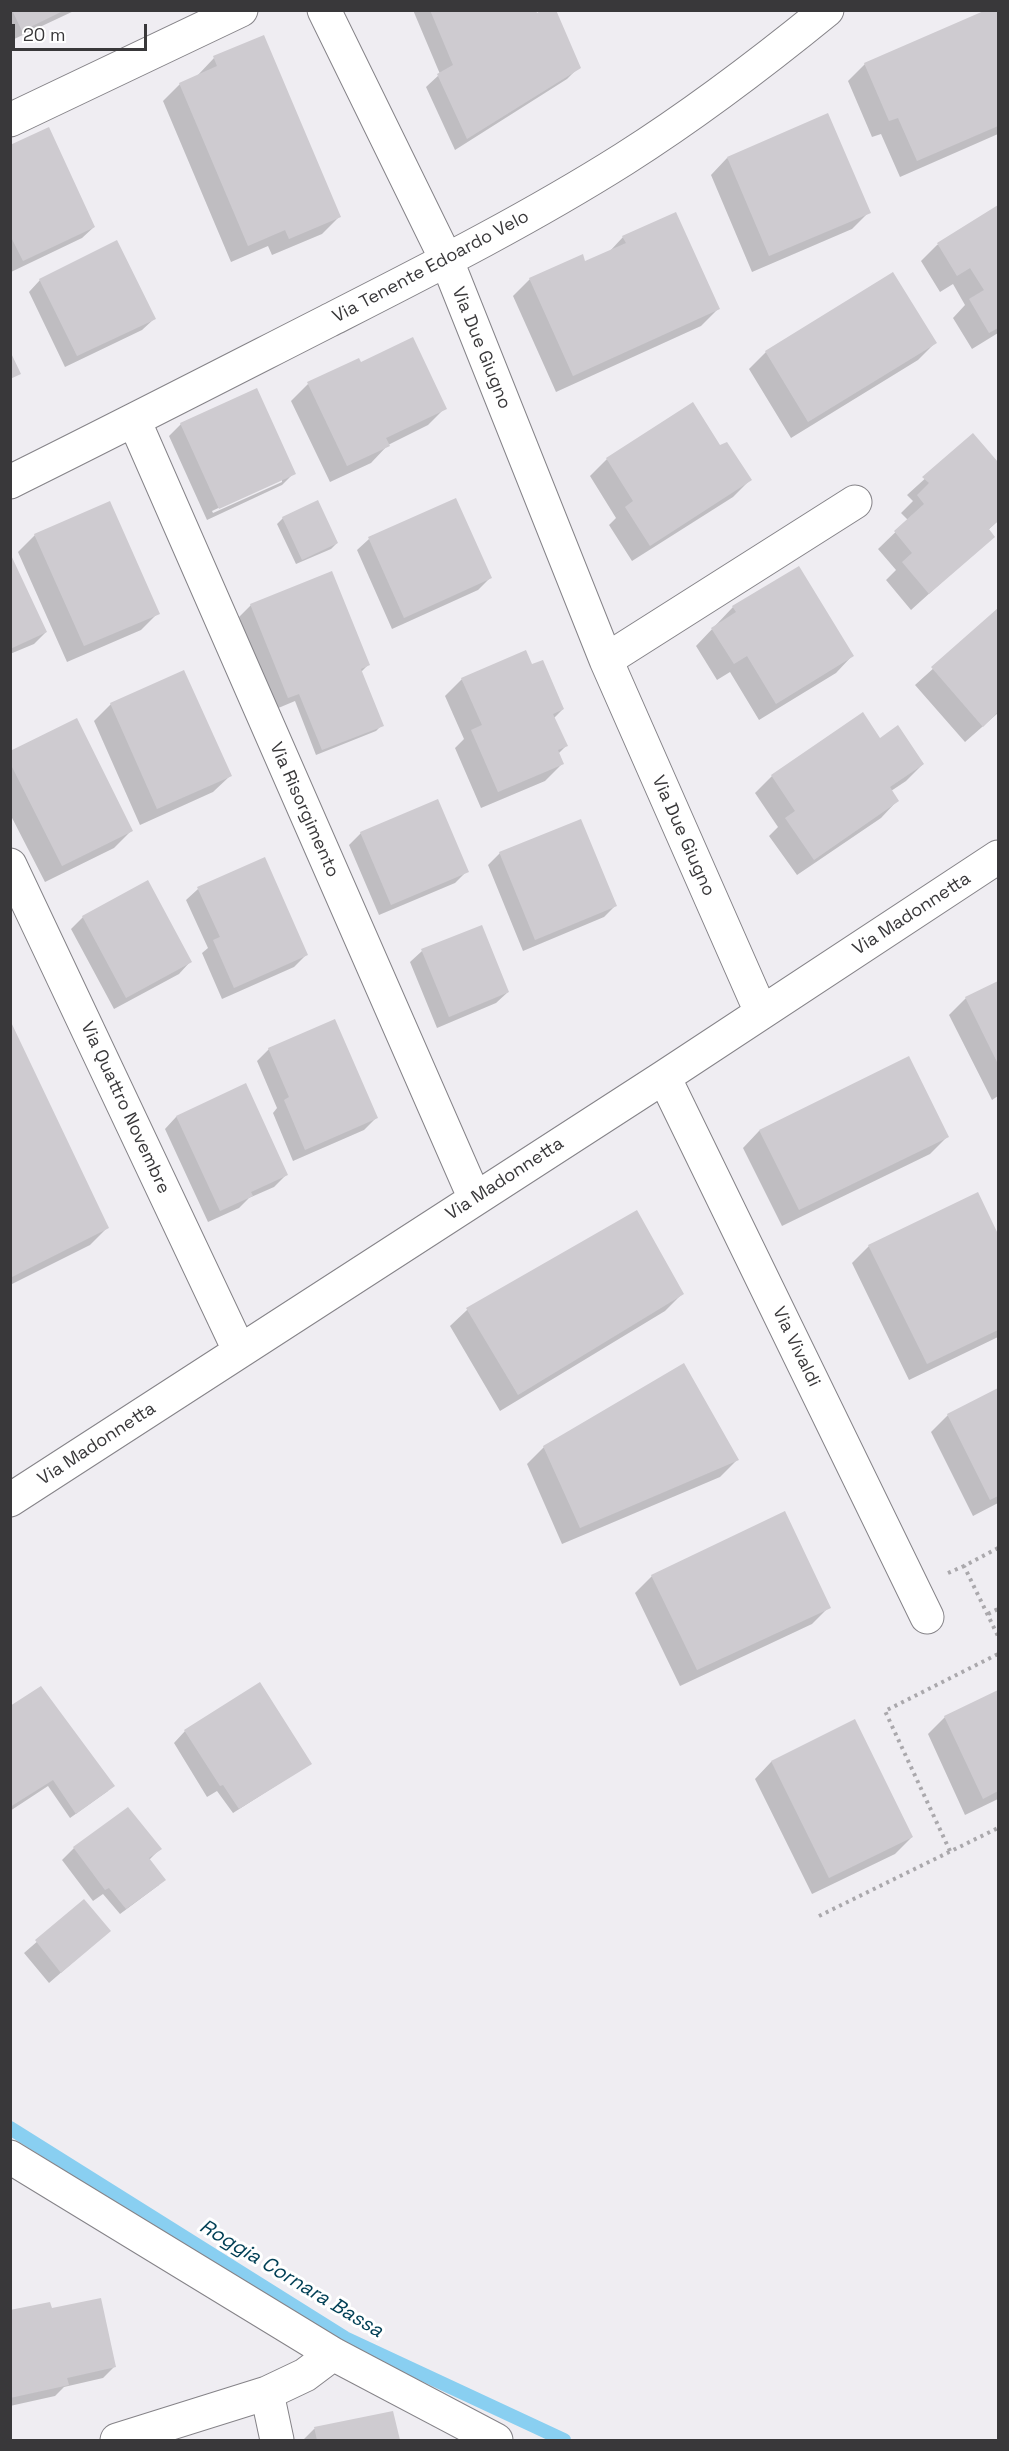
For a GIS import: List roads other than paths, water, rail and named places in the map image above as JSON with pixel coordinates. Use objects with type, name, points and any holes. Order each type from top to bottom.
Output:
[{"type":"street","points":[[10,120],[241,10]]},
{"type":"street","name":"Via Due Giugno","points":[[324,10],[447,261],[606,660],[761,1012]]},
{"type":"street","name":"Via Tenente Edoardo Velo","points":[[10,482],[447,261],[526,217],[624,159],[737,81],[827,10]]},
{"type":"street","name":"Via Risorgimento","points":[[134,420],[475,1199]]},
{"type":"street","points":[[606,660],[855,502]]},
{"type":"street","name":"Via Madonnetta","points":[[10,1500],[664,1077],[999,857]]},
{"type":"street","name":"Via Quattro Novembre","points":[[10,865],[239,1350]]},
{"type":"street","name":"Via Vivaldi","points":[[664,1077],[927,1617]]},
{"type":"street","points":[[10,2157],[333,2354],[496,2440]]},
{"type":"street","points":[[117,2440],[267,2393],[305,2375],[333,2354]]},
{"type":"street","points":[[267,2393],[277,2440]]},
{"type":"waterway","name":"Roggia Cornara Bassa","points":[[10,2128],[345,2338],[564,2440]]}]
